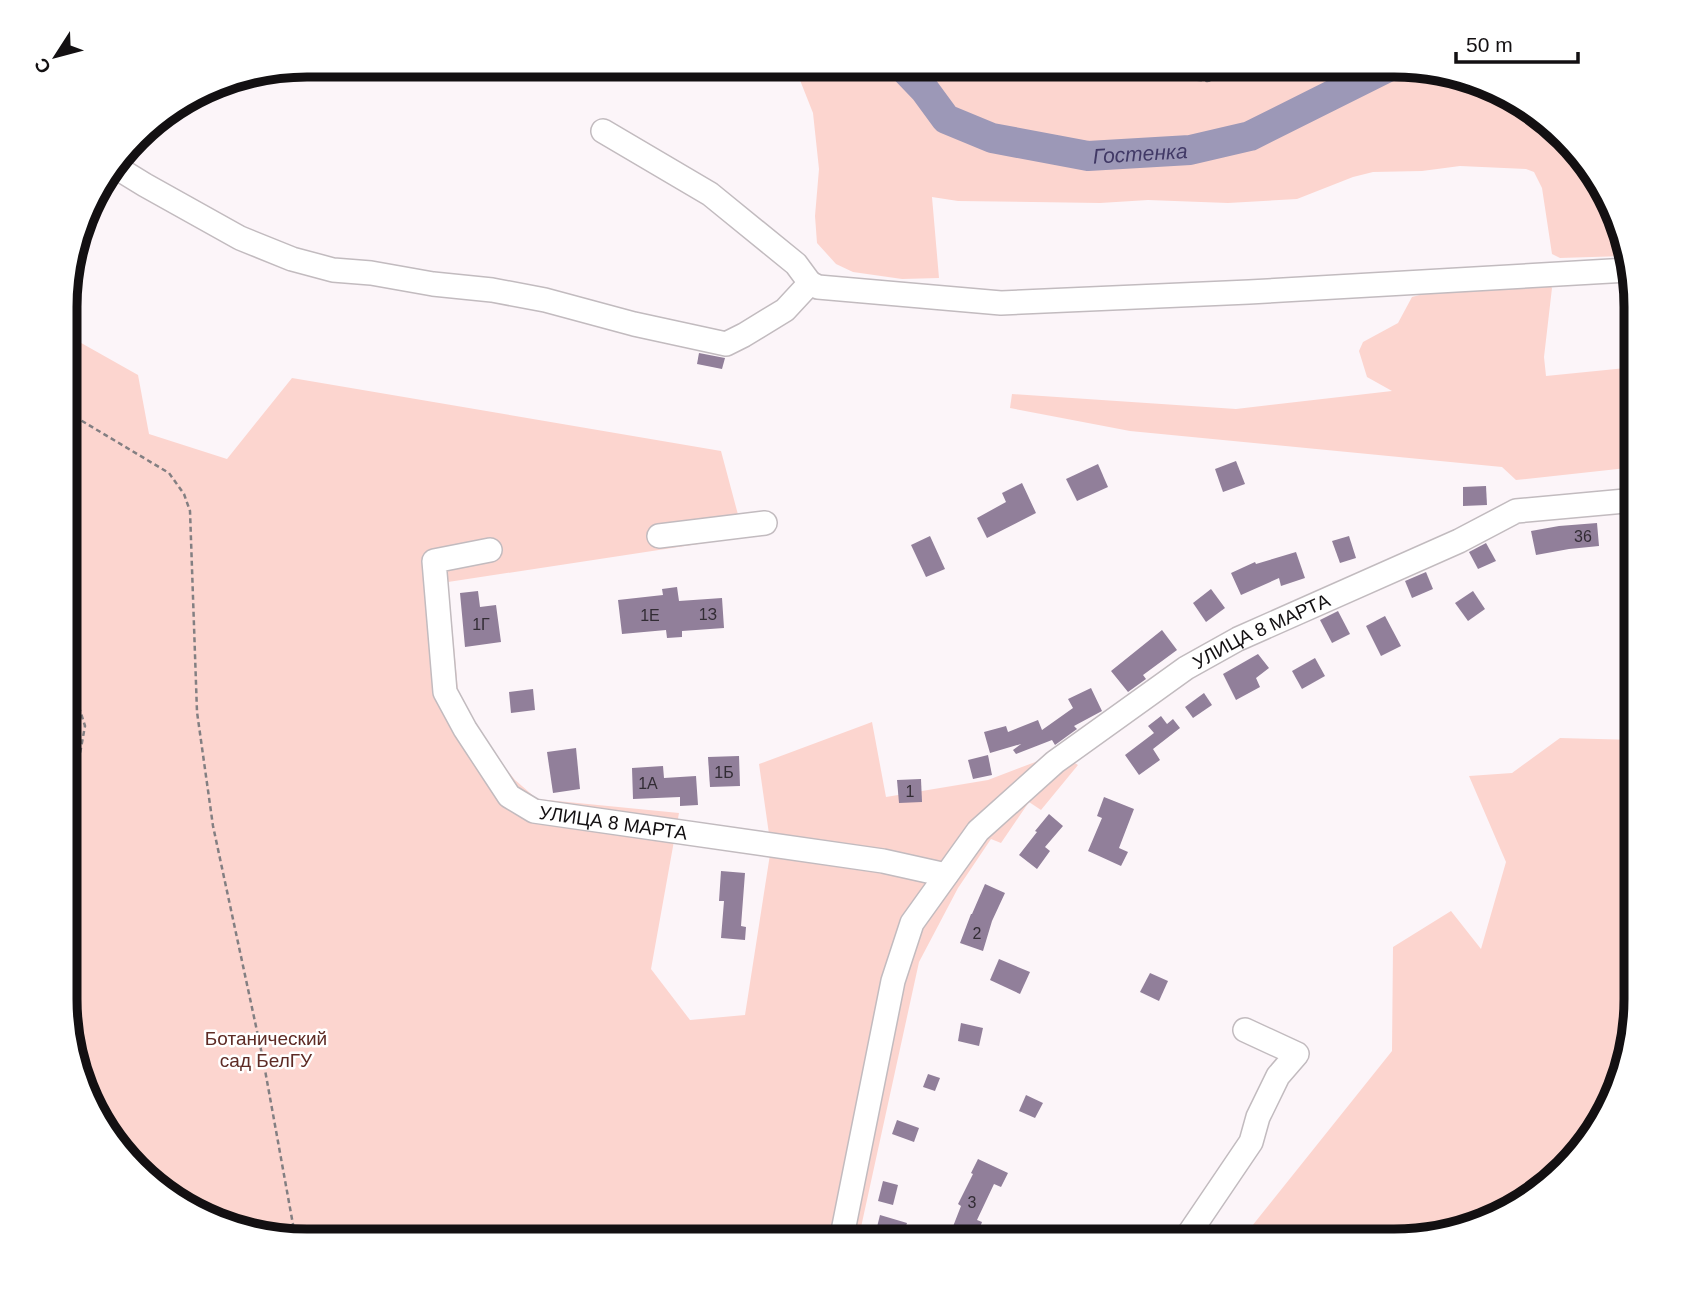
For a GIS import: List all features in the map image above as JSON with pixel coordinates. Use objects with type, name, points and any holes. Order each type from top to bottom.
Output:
[{"type":"street","points":[[603,131],[710,194],[796,264],[810,283],[818,287],[1001,303],[1621,270]]},
{"type":"street","points":[[122,171],[240,238],[277,255],[332,270],[492,290],[545,300],[634,324],[726,344],[785,310],[810,283]]},
{"type":"street","name":"УЛИЦА 8 МАРТА","points":[[843,1229],[893,981],[912,923],[978,831],[1055,762],[1186,668],[1238,639],[1459,541],[1516,511],[1624,501]]},
{"type":"street","points":[[659,536],[765,523]]},
{"type":"street","name":"УЛИЦА 8 МАРТА","points":[[490,550],[434,561],[445,692],[465,729],[509,796],[534,811],[883,861],[946,875]]},
{"type":"street","points":[[1192,1229],[1251,1142],[1258,1117],[1279,1076],[1297,1054],[1245,1030]]},
{"type":"path","points":[[1177,77],[1207,81],[1220,77]]},
{"type":"path","points":[[77,418],[169,473],[184,494],[190,511],[197,712],[213,826],[263,1059],[294,1229]]},
{"type":"path","points":[[77,701],[85,726],[77,774]]},
{"type":"green space","points":[[799,77],[1409,77],[1439,81],[1496,101],[1546,134],[1567,155],[1585,179],[1600,205],[1618,256],[1560,258],[1552,254],[1542,188],[1534,172],[1526,169],[1460,166],[1422,171],[1373,172],[1297,199],[1228,203],[1148,200],[1100,203],[958,201],[932,197],[939,278],[902,279],[853,272],[836,264],[817,243],[815,216],[819,169],[813,113]]},
{"type":"green space","points":[[1546,280],[1552,288],[1544,357],[1546,376],[1624,368],[1624,468],[1516,480],[1502,467],[1130,431],[1010,408],[1012,394],[1236,409],[1392,391],[1367,377],[1359,351],[1363,342],[1398,323],[1412,297],[1469,282]]},
{"type":"green space","name":"Ботанический сад БелГУ","points":[[77,341],[138,375],[149,434],[227,459],[292,378],[721,451],[744,537],[448,582],[460,712],[515,780],[537,799],[679,813],[651,969],[690,1020],[745,1015],[771,848],[759,764],[872,722],[886,797],[988,780],[1059,753],[1078,765],[1041,810],[1029,802],[1001,843],[991,839],[958,888],[919,962],[861,1229],[292,1229],[248,1221],[219,1211],[179,1190],[144,1162],[116,1127],[89,1073],[77,1014]]},
{"type":"green space","points":[[1560,738],[1624,740],[1624,1014],[1620,1044],[1600,1101],[1567,1151],[1546,1172],[1496,1205],[1468,1217],[1439,1225],[1394,1229],[1250,1229],[1392,1051],[1393,947],[1451,911],[1481,949],[1506,862],[1469,776],[1512,773]]},
{"type":"building","points":[[699,353],[725,358],[722,369],[697,364]]},
{"type":"building","points":[[1236,461],[1245,484],[1223,492],[1215,469]]},
{"type":"building","points":[[1098,464],[1108,487],[1077,501],[1066,479]]},
{"type":"building","points":[[1022,483],[1036,513],[987,538],[977,518],[1006,502],[1002,493]]},
{"type":"building","points":[[1486,486],[1487,505],[1463,506],[1463,487]]},
{"type":"building","points":[[1597,523],[1599,546],[1536,555],[1531,531]]},
{"type":"building","points":[[930,536],[945,569],[926,577],[911,545]]},
{"type":"building","points":[[1349,536],[1356,558],[1340,563],[1332,541]]},
{"type":"building","points":[[1486,543],[1496,561],[1478,569],[1469,552]]},
{"type":"building","points":[[1296,552],[1305,578],[1281,586],[1279,578],[1241,595],[1231,573],[1255,562],[1256,564]]},
{"type":"building","points":[[1426,572],[1433,589],[1412,598],[1405,581]]},
{"type":"building","points":[[677,587],[679,601],[722,598],[724,628],[682,631],[682,637],[667,638],[666,630],[622,634],[618,600],[663,595],[662,589]]},
{"type":"building","points":[[1211,589],[1225,608],[1206,622],[1193,603]]},
{"type":"building","points":[[478,591],[480,607],[496,605],[501,642],[465,647],[460,593]]},
{"type":"building","points":[[1473,591],[1485,609],[1468,621],[1455,603]]},
{"type":"building","points":[[1338,611],[1350,634],[1332,643],[1320,620]]},
{"type":"building","points":[[1385,616],[1401,646],[1381,656],[1366,626]]},
{"type":"building","points":[[1162,630],[1177,650],[1143,675],[1146,679],[1128,692],[1111,671]]},
{"type":"building","points":[[1258,654],[1269,668],[1256,678],[1260,687],[1236,700],[1223,674]]},
{"type":"building","points":[[1315,658],[1325,676],[1302,689],[1292,671]]},
{"type":"building","points":[[1091,688],[1102,711],[1074,726],[1077,729],[1055,745],[1052,740],[1016,754],[1013,750],[1021,744],[990,753],[984,732],[1006,726],[1008,732],[1038,720],[1042,730],[1073,708],[1068,699]]},
{"type":"building","points":[[533,689],[535,710],[511,713],[509,692]]},
{"type":"building","points":[[1204,693],[1212,705],[1193,718],[1185,707]]},
{"type":"building","points":[[1161,716],[1167,724],[1173,719],[1180,728],[1153,749],[1160,760],[1139,775],[1125,755],[1154,733],[1148,726]]},
{"type":"building","points":[[576,748],[580,789],[553,793],[547,752]]},
{"type":"building","points":[[988,755],[992,775],[973,779],[968,760]]},
{"type":"building","points":[[739,756],[740,786],[710,787],[708,757]]},
{"type":"building","points":[[663,766],[664,778],[696,776],[698,805],[680,806],[680,797],[633,799],[632,768]]},
{"type":"building","points":[[921,779],[922,802],[899,803],[897,780]]},
{"type":"building","points":[[1104,797],[1134,809],[1119,848],[1128,852],[1121,866],[1088,851],[1102,818],[1097,816]]},
{"type":"building","points":[[1049,814],[1063,826],[1045,847],[1050,851],[1037,869],[1019,855]]},
{"type":"building","points":[[721,871],[745,873],[741,926],[746,927],[745,940],[721,938],[724,901],[719,901]]},
{"type":"building","points":[[985,884],[1005,893],[992,921],[983,951],[960,943]]},
{"type":"building","points":[[999,959],[1030,972],[1020,994],[990,980]]},
{"type":"building","points":[[1150,973],[1168,981],[1159,1001],[1140,992]]},
{"type":"building","points":[[961,1023],[983,1028],[979,1046],[958,1041]]},
{"type":"building","points":[[928,1074],[940,1078],[935,1091],[923,1087]]},
{"type":"building","points":[[1026,1095],[1043,1103],[1035,1118],[1019,1111]]},
{"type":"building","points":[[897,1120],[919,1128],[914,1142],[892,1134]]},
{"type":"building","points":[[978,1159],[1008,1173],[1001,1187],[994,1184],[977,1220],[982,1222],[980,1229],[952,1229],[961,1206],[958,1204],[973,1174],[971,1173]]},
{"type":"building","points":[[883,1181],[898,1185],[893,1205],[878,1201]]},
{"type":"building","points":[[880,1215],[907,1223],[905,1229],[877,1227]]},
{"type":"waterway","name":"Гостенка","points":[[912,77],[946,119],[992,138],[1088,156],[1190,150],[1250,136],[1368,77]]}]
